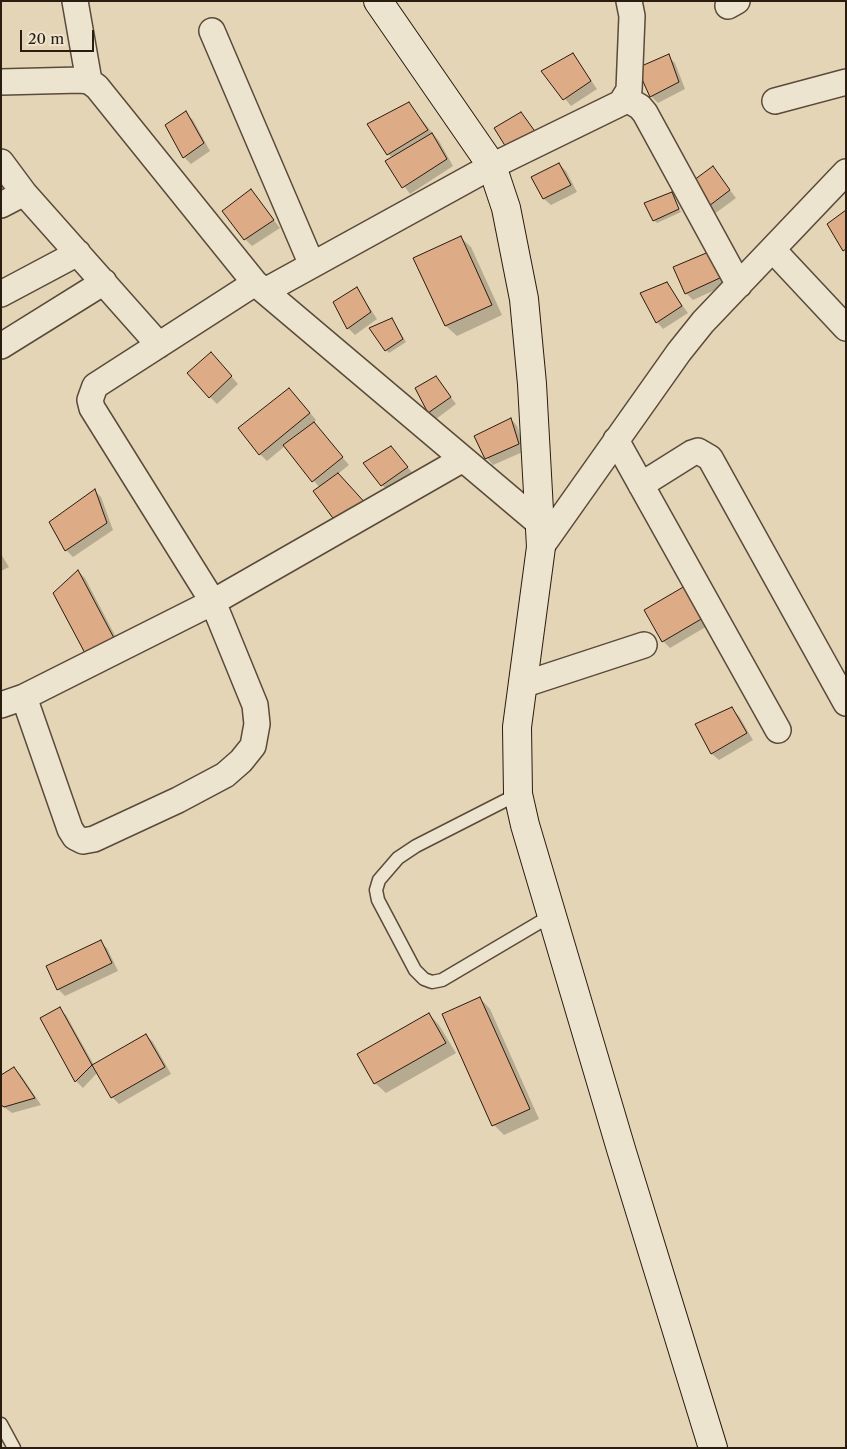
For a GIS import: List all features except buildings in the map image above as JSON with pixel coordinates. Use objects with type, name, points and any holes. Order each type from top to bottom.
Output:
[{"type":"main road","points":[[378,1],[492,166],[506,208],[524,299],[532,384],[540,535],[517,727],[518,794],[524,825],[713,1448]]},
{"type":"street","points":[[75,1],[89,82]]},
{"type":"street","points":[[463,459],[213,602],[13,701],[75,837],[83,841],[94,839],[178,800],[226,775],[241,762],[253,746],[257,724],[255,705],[213,602],[92,408],[90,400],[95,386],[159,345],[260,287],[312,265],[492,166],[621,102],[629,90],[630,80],[632,16],[629,1]]},
{"type":"street","points":[[212,31],[312,265]]},
{"type":"street","points":[[1,82],[89,82],[106,96],[260,287],[463,459],[540,535],[616,440],[679,352],[703,322],[846,172]]},
{"type":"street","points":[[775,101],[846,82]]},
{"type":"street","points":[[625,98],[640,107],[645,113],[739,286]]},
{"type":"street","points":[[1,162],[24,193],[159,345]]},
{"type":"street","points":[[1,205],[24,193]]},
{"type":"street","points":[[773,250],[846,328]]},
{"type":"street","points":[[1,294],[78,253]]},
{"type":"street","points":[[1,346],[104,282]]},
{"type":"street","points":[[616,440],[778,730]]},
{"type":"street","points":[[641,484],[692,452],[698,451],[710,458],[846,703]]},
{"type":"street","points":[[522,685],[644,645]]},
{"type":"lane","points":[[518,794],[416,846],[398,858],[379,880],[376,890],[378,900],[415,970],[424,979],[432,982],[442,980],[552,915]]},
{"type":"lane","points":[[1,1424],[14,1448]]}]
